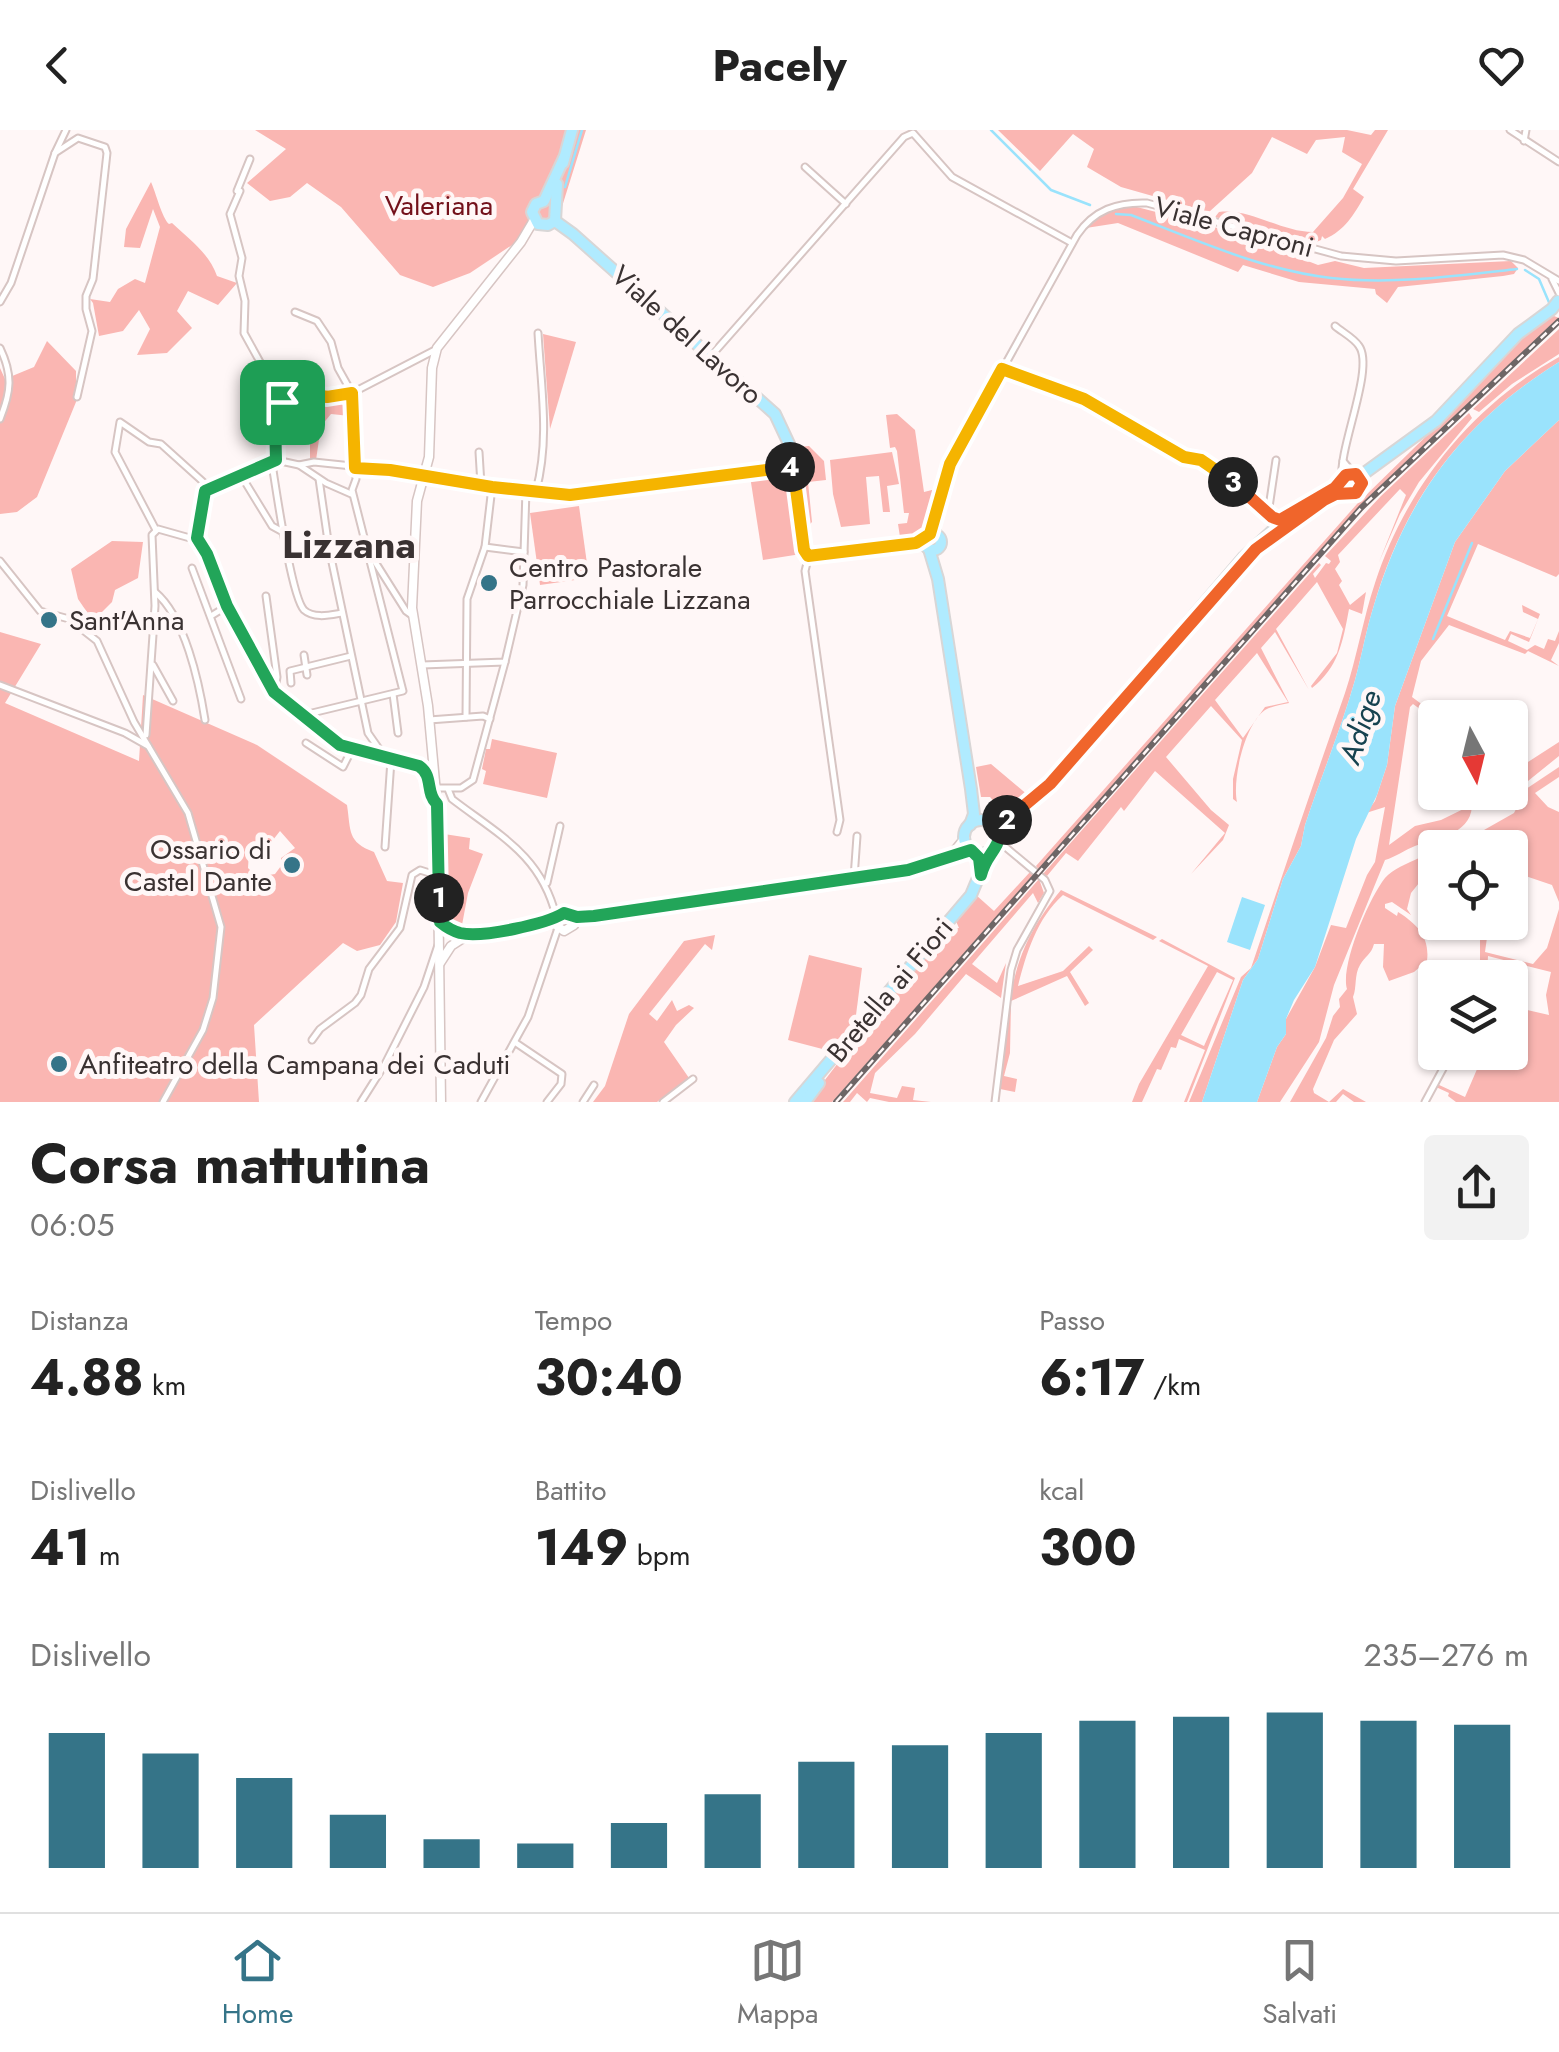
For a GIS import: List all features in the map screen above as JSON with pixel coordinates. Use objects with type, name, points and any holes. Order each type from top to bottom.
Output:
[{"type":"main road","points":[[549,203],[572,130]]},
{"type":"main road","points":[[544,222],[534,208],[549,203]]},
{"type":"main road","points":[[440,963],[448,934],[439,876],[429,720],[412,616],[417,501],[429,456],[430,359],[521,242],[558,213],[549,203]]},
{"type":"main road","name":"Viale del Lavoro","points":[[544,222],[573,234],[775,414],[790,446],[806,553]]},
{"type":"main road","points":[[441,1102],[439,943],[448,934],[574,920],[908,870],[982,851],[993,828],[1050,784],[1271,520],[1287,519],[1448,410],[1518,334],[1559,299]]},
{"type":"main road","points":[[1538,318],[1559,314]]},
{"type":"main road","points":[[1112,710],[1256,549],[1348,481]]},
{"type":"main road","points":[[806,553],[930,542],[974,814],[956,851],[943,859]]},
{"type":"main road","points":[[971,789],[978,814],[993,828]]},
{"type":"main road","points":[[970,825],[993,828]]},
{"type":"main road","name":"Bretella ai Fiori","points":[[794,1102],[971,895],[981,875],[982,851],[964,838]]},
{"type":"main road","points":[[559,920],[574,920]]},
{"type":"main road","points":[[805,1102],[875,1008]]},
{"type":"street","points":[[0,302],[11,283],[54,153],[66,130]]},
{"type":"street","points":[[1510,130],[1559,162]]},
{"type":"street","points":[[1524,141],[1526,130]]},
{"type":"street","points":[[711,356],[912,132],[952,177],[1072,244]]},
{"type":"street","points":[[54,153],[78,138],[100,142],[107,153],[93,278],[86,296],[92,331],[78,397]]},
{"type":"street","points":[[247,162],[230,214],[242,258],[239,276],[245,301],[244,333],[282,402]]},
{"type":"street","points":[[805,166],[846,204]]},
{"type":"street","name":"Viale Caproni","points":[[930,542],[950,464],[1002,369],[1072,244],[1095,214],[1115,205],[1141,202],[1354,258],[1396,261],[1503,256],[1528,262],[1559,280]]},
{"type":"street","points":[[1550,277],[1559,299]]},
{"type":"street","points":[[295,312],[316,322],[324,332],[352,393],[356,479],[352,490],[403,692],[312,713]]},
{"type":"street","points":[[1335,326],[1359,346],[1363,358],[1352,428],[1342,458],[1348,481]]},
{"type":"street","points":[[536,491],[544,461],[538,333]]},
{"type":"street","points":[[0,348],[11,387],[0,419]]},
{"type":"street","points":[[342,613],[315,616],[306,612],[298,600],[283,532],[274,462],[275,419],[282,402],[307,393],[339,397],[417,358],[430,359]]},
{"type":"street","points":[[1002,369],[1084,399],[1184,457],[1201,460],[1237,484],[1271,520]]},
{"type":"street","points":[[198,540],[156,530],[116,452],[122,422],[150,442],[161,444],[211,488]]},
{"type":"street","points":[[479,452],[481,485]]},
{"type":"street","points":[[1342,458],[1348,481]]},
{"type":"street","points":[[1271,520],[1276,460]]},
{"type":"street","points":[[437,804],[432,800],[425,770],[334,742],[274,692],[227,606],[198,540],[202,496],[211,488],[274,462],[314,462],[570,495],[793,466]]},
{"type":"street","points":[[299,465],[351,494],[356,502]]},
{"type":"street","points":[[242,477],[272,526],[283,532]]},
{"type":"street","points":[[319,479],[342,613],[370,738],[389,759],[385,846]]},
{"type":"street","points":[[466,717],[467,598],[486,546],[492,487]]},
{"type":"street","points":[[436,788],[461,788],[472,780],[491,720],[523,585],[526,490]]},
{"type":"street","points":[[146,738],[155,592],[152,534],[156,530]]},
{"type":"street","points":[[486,546],[524,552]]},
{"type":"street","points":[[368,551],[412,616]]},
{"type":"street","points":[[806,553],[805,572],[840,820],[837,832]]},
{"type":"street","points":[[0,562],[40,611],[68,619],[98,641],[128,710],[188,814],[221,926],[213,998],[203,1030],[163,1102]]},
{"type":"street","points":[[192,568],[241,699]]},
{"type":"street","points":[[155,592],[164,598],[192,660],[205,720]]},
{"type":"street","points":[[266,596],[277,677],[274,692]]},
{"type":"street","points":[[211,616],[227,606]]},
{"type":"street","points":[[304,655],[307,675]]},
{"type":"street","points":[[292,683],[290,671],[351,656]]},
{"type":"street","points":[[421,666],[505,662]]},
{"type":"street","points":[[152,663],[172,701]]},
{"type":"street","points":[[0,685],[125,733],[151,748]]},
{"type":"street","points":[[393,694],[398,732]]},
{"type":"street","points":[[429,720],[491,720]]},
{"type":"street","points":[[306,744],[343,767],[352,749]]},
{"type":"street","points":[[448,790],[452,798],[528,857],[547,883],[559,920],[528,1018],[482,1102]]},
{"type":"street","points":[[547,883],[560,826]]},
{"type":"street","points":[[993,828],[1045,880],[1050,891],[1011,970],[995,1102]]},
{"type":"street","points":[[854,878],[856,836]]},
{"type":"street","points":[[982,851],[1002,848],[1015,854]]},
{"type":"street","points":[[312,1040],[320,1029],[355,1004],[364,990],[369,969],[403,922],[412,875],[420,870],[439,876]]},
{"type":"street","points":[[360,1102],[386,1064],[424,986],[439,943]]},
{"type":"street","points":[[516,1043],[562,1074],[561,1084],[547,1102]]},
{"type":"street","points":[[1425,1102],[1442,1070]]},
{"type":"street","points":[[663,1102],[693,1079]]},
{"type":"street","points":[[584,1102],[594,1085]]},
{"type":"green space","name":"Valeriana","points":[[255,130],[586,130],[560,213],[470,273],[433,287],[400,275],[341,207],[307,183],[290,197],[270,201],[247,183],[286,149]]},
{"type":"green space","points":[[998,130],[1347,130],[1371,135],[1375,130],[1388,130],[1353,189],[1364,197],[1348,222],[1312,244],[1215,217],[1219,212],[1242,213],[1313,232],[1343,198],[1362,164],[1342,152],[1345,137],[1316,140],[1307,154],[1272,137],[1252,173],[1209,212],[1121,187],[1087,167],[1094,149],[1073,134],[1040,171]]},
{"type":"green space","points":[[151,182],[169,224],[198,247],[217,276],[237,283],[218,305],[188,291],[177,311],[192,328],[167,353],[137,355],[150,329],[139,310],[123,331],[99,336],[90,299],[110,302],[118,289],[135,279],[145,283],[160,227],[153,209],[140,248],[124,247],[126,229]]},
{"type":"green space","points":[[1133,206],[1252,237],[1294,251],[1300,258],[1318,265],[1335,261],[1364,268],[1511,261],[1518,268],[1514,274],[1503,276],[1398,287],[1387,303],[1375,289],[1299,282],[1243,265],[1238,272],[1118,223],[1086,228],[1107,212]]},
{"type":"green space","points":[[1554,316],[1559,318],[1368,498],[1039,870],[1036,866],[1357,504],[1523,335]]},
{"type":"green space","points":[[1559,329],[1559,354],[1512,384],[1479,412],[1473,409]]},
{"type":"green space","points":[[543,334],[576,342],[550,429]]},
{"type":"green space","points":[[47,341],[76,371],[76,402],[37,497],[17,512],[0,514],[0,368],[5,379],[34,367]]},
{"type":"green space","points":[[1559,357],[1559,362],[1494,410],[1467,437],[1421,496],[1403,530],[1374,605],[1349,698],[1301,846],[1283,879],[1258,959],[1243,980],[1202,1102],[1189,1102],[1241,977],[1251,968],[1345,693],[1375,583],[1404,514],[1470,425],[1527,377]]},
{"type":"green space","points":[[309,395],[323,399],[349,397],[350,416],[331,414],[321,426],[316,460],[310,460],[310,439],[287,432],[288,421],[311,424],[314,409],[294,408],[294,402]]},
{"type":"green space","points":[[1469,413],[1472,418],[1419,482],[1379,562],[1406,495],[1400,489],[1338,555],[1340,562],[1335,569],[1350,605],[1366,592],[1362,614],[1349,609],[1338,653],[1321,680],[1312,688],[1337,653],[1343,629],[1317,582],[1276,629],[1309,690],[1275,632],[1261,648],[1289,703],[1268,709],[1251,727],[1236,780],[1237,802],[1233,799],[1233,779],[1242,740],[1211,706],[1166,757],[1211,810],[1229,825],[1223,840],[1191,874],[1225,833],[1155,771],[1078,861],[1066,853],[1047,876],[1043,874],[1319,563],[1315,578],[1329,564],[1331,561],[1325,556],[1381,496]],"holes":[[[1257,653],[1288,702],[1265,707],[1243,738],[1215,700]]]},
{"type":"green space","points":[[897,414],[915,430],[924,492],[936,489],[930,524],[920,532],[900,537],[898,524],[907,523],[909,513],[904,513],[897,451],[890,448],[886,415]]},
{"type":"green space","points":[[1559,420],[1559,574],[1556,577],[1478,544],[1447,616],[1505,640],[1510,631],[1530,638],[1538,619],[1523,612],[1522,605],[1540,614],[1529,642],[1511,634],[1508,641],[1527,650],[1535,645],[1544,649],[1548,639],[1555,641],[1559,631],[1559,643],[1551,660],[1559,666],[1528,651],[1525,654],[1449,625],[1421,661],[1412,697],[1418,701],[1418,708],[1413,704],[1410,707],[1389,845],[1415,826],[1461,810],[1471,810],[1470,817],[1458,830],[1418,830],[1418,845],[1385,860],[1334,985],[1319,1042],[1280,1102],[1257,1102],[1277,1047],[1286,1034],[1286,1019],[1315,967],[1331,925],[1346,928],[1375,862],[1385,807],[1366,813],[1375,801],[1387,765],[1395,706],[1455,542],[1505,471]]},
{"type":"green space","points":[[809,446],[824,461],[826,480],[808,482],[812,522],[809,525],[803,523],[795,451]]},
{"type":"green space","points":[[892,452],[899,484],[887,486],[890,512],[883,512],[879,476],[866,477],[870,524],[841,527],[830,460]]},
{"type":"green space","points":[[789,470],[801,554],[763,560],[750,476]]},
{"type":"green space","points":[[579,506],[589,578],[540,585],[530,513]]},
{"type":"green space","points":[[112,541],[143,542],[138,578],[115,590],[112,602],[93,621],[78,599],[71,569]]},
{"type":"green space","points":[[0,632],[41,644],[5,703],[139,761],[143,695],[257,745],[347,805],[355,840],[374,852],[387,881],[403,883],[396,922],[380,945],[357,951],[343,943],[254,1025],[259,1102],[0,1102]],"holes":[[[280,831],[295,848],[281,858],[275,874],[257,877],[248,868],[249,852],[257,846],[269,845]]]},
{"type":"green space","points":[[492,739],[557,753],[547,798],[483,784],[486,749],[490,749]]},
{"type":"green space","points":[[1559,742],[1559,756],[1528,781],[1528,762]]},
{"type":"green space","points":[[991,764],[1029,796],[1003,812],[990,797],[981,797],[976,767]]},
{"type":"green space","points":[[1559,767],[1559,777],[1535,793],[1559,812],[1559,902],[1552,885],[1528,877],[1528,830],[1484,830],[1516,810],[1528,810],[1528,788]]},
{"type":"green space","points":[[444,834],[470,838],[469,849],[483,854],[458,929],[444,918]]},
{"type":"green space","points":[[1418,858],[1418,884],[1407,909],[1411,915],[1392,902],[1385,904],[1385,908],[1397,916],[1398,912],[1418,928],[1418,940],[1424,940],[1426,945],[1427,960],[1418,960],[1414,972],[1389,981],[1383,967],[1384,944],[1374,944],[1357,973],[1353,997],[1357,1014],[1334,1040],[1314,1093],[1329,1102],[1290,1102],[1340,1007],[1339,999],[1347,989],[1352,949],[1364,916],[1388,875]]},
{"type":"green space","points":[[1030,872],[1035,875],[832,1102],[808,1102],[948,929],[959,928],[955,919],[976,895],[994,911]]},
{"type":"green space","points":[[1039,879],[1044,893],[1038,903],[1033,893],[972,964],[997,983],[1006,963],[1001,998],[966,974],[915,1034],[875,1073],[870,1093],[897,1098],[902,1086],[915,1088],[913,1100],[931,1102],[870,1098],[867,1102],[857,1093],[850,1102],[843,1102]]},
{"type":"green space","points":[[1061,890],[1157,937],[1153,940],[1063,895],[1039,925],[1018,986],[1063,971],[1089,946],[1093,950],[1070,972],[1089,1003],[1085,1006],[1067,976],[1011,1001],[1010,1053],[1004,1076],[1017,1079],[1015,1092],[1000,1089],[1007,1023],[1014,978],[1031,935]]},
{"type":"green space","points":[[1559,909],[1559,1102],[1456,1102],[1436,1087],[1436,1084],[1444,1070],[1437,1084],[1465,1097],[1477,1070],[1528,1070],[1528,1010],[1549,1015],[1546,995],[1551,972],[1528,966],[1528,963],[1533,964],[1547,948]]},
{"type":"green space","points":[[715,935],[712,950],[705,944],[649,1014],[657,1021],[672,1000],[677,1011],[689,1005],[694,1008],[664,1042],[689,1078],[657,1102],[593,1102],[605,1086],[629,1014],[684,941]]},
{"type":"green space","points":[[1162,939],[1235,978],[1187,1102],[1205,1050],[1179,1039],[1161,1070],[1157,1069],[1142,1102],[1132,1102],[1208,966],[1159,941]],"holes":[[[1217,972],[1233,980],[1204,1046],[1181,1035]]]},
{"type":"green space","points":[[1480,940],[1487,940],[1485,952],[1517,960],[1488,956],[1488,960],[1480,960]]},
{"type":"green space","points":[[809,955],[862,968],[855,1023],[830,1051],[788,1040]]},
{"type":"green space","points":[[1343,1089],[1366,1102],[1354,1102],[1343,1094],[1336,1102],[1329,1102]]},
{"type":"water","name":"Adige","points":[[1559,362],[1559,420],[1505,471],[1455,542],[1395,706],[1387,765],[1377,795],[1356,839],[1315,967],[1294,1000],[1286,1019],[1286,1034],[1277,1047],[1257,1102],[1202,1102],[1243,980],[1258,959],[1283,879],[1301,846],[1349,698],[1374,605],[1403,529],[1443,465],[1467,437],[1494,410]]},
{"type":"water","points":[[1242,897],[1265,905],[1250,950],[1227,942]]},
{"type":"waterway","points":[[565,187],[582,130]]},
{"type":"waterway","points":[[991,130],[1051,190],[1090,205]]},
{"type":"waterway","points":[[1116,214],[1131,215],[1255,261],[1331,278],[1401,280],[1517,269]]},
{"type":"waterway","points":[[1525,270],[1539,279],[1551,307]]},
{"type":"waterway","points":[[1433,639],[1472,543]]},
{"type":"railway","points":[[836,1102],[1361,508],[1559,321]]},
{"type":"place","name":"Centro Pastorale Parrocchiale Lizzana","points":[[489,583]]},
{"type":"place","name":"Sant'Anna","points":[[49,620]]},
{"type":"place","name":"Ossario di Castel Dante","points":[[292,865]]},
{"type":"place","name":"Anfiteatro della Campana dei Caduti","points":[[59,1064]]},
{"type":"district","name":"Lizzana","points":[[349,544]]},
{"type":"route","points":[[1002,369],[1084,399],[1184,457],[1201,460],[1237,484],[1278,520],[1287,519],[1335,488],[1346,475],[1356,474],[1362,483],[1356,493],[1336,494],[1324,500],[1256,549],[1050,784],[1002,826],[981,875],[979,858],[971,850],[894,872],[594,916],[564,913],[546,922],[458,933],[440,922],[437,804],[432,800],[427,772],[419,766],[334,742],[274,692],[227,606],[204,546],[197,538],[205,491],[276,460],[275,419],[282,402],[307,393],[339,397],[352,393],[355,468],[492,487],[570,495],[608,493],[793,466],[804,550],[812,557],[916,543],[930,534],[950,464],[1002,369]]}]
